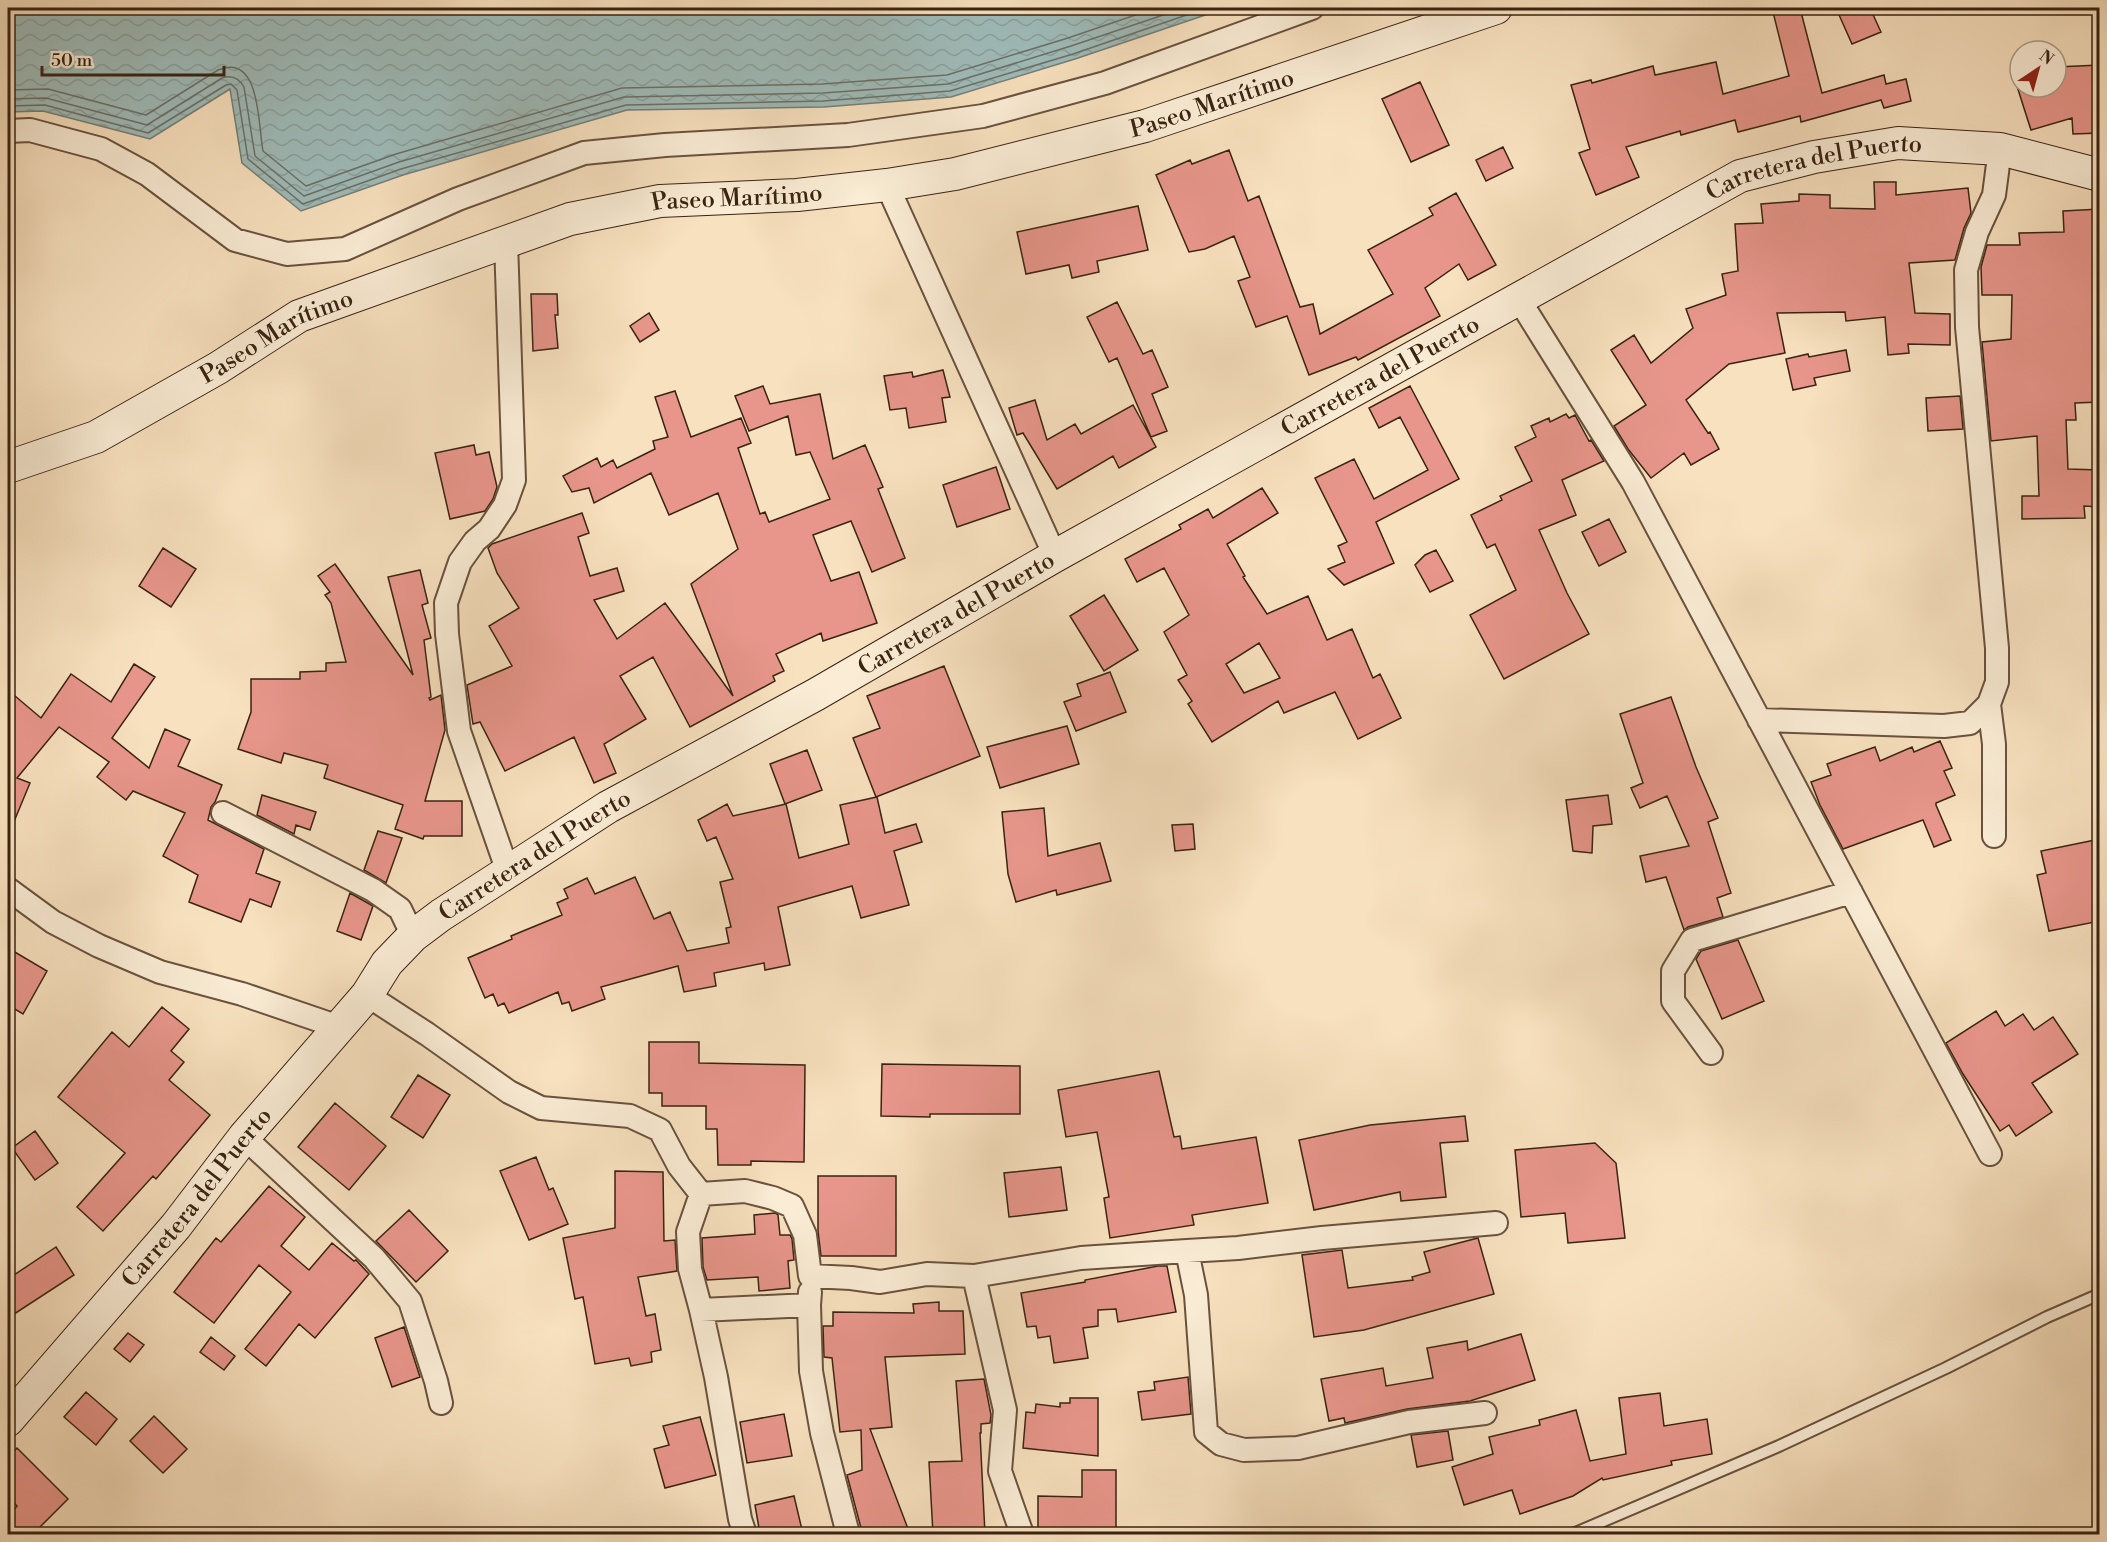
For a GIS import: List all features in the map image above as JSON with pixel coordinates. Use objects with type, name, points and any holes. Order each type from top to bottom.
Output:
[{"type":"main road","name":"Paseo Marítimo","points":[[8,467],[96,437],[218,368],[299,316],[570,219],[660,201],[796,195],[887,185],[955,174],[1145,126],[1496,8]]},
{"type":"main road","name":"Carretera del Puerto","points":[[8,1420],[176,1226],[244,1137],[367,995],[387,963],[413,936],[441,915],[608,807],[815,695],[1055,556],[1740,176],[1814,157],[1898,142],[2000,149],[2100,175]]},
{"type":"street","points":[[8,131],[30,130],[101,148],[147,174],[235,240],[286,254],[345,249],[458,199],[584,153],[665,144],[848,135],[982,116],[1105,82],[1312,8]]},
{"type":"street","points":[[1759,720],[1944,726],[1971,723],[1989,704],[1997,682],[1997,648],[1967,327],[1966,270],[1977,232],[1994,195],[2000,149]]},
{"type":"street","points":[[887,185],[1055,556]]},
{"type":"street","points":[[506,242],[514,480],[505,505],[489,529],[476,541],[460,562],[446,603],[447,634],[459,731],[508,872]]},
{"type":"street","points":[[1518,298],[1633,482],[1990,1154]]},
{"type":"street","points":[[1989,704],[1994,744],[1994,836]]},
{"type":"street","points":[[223,813],[373,890],[400,909],[413,936]]},
{"type":"street","points":[[8,889],[54,922],[99,946],[160,972],[242,994],[339,1027]]},
{"type":"street","points":[[1711,1053],[1673,1001],[1673,971],[1692,940],[1851,892]]},
{"type":"street","points":[[367,995],[427,1034],[508,1092],[541,1108],[630,1116],[660,1130],[679,1167],[701,1194]]},
{"type":"street","points":[[244,1137],[374,1258],[410,1301],[441,1403]]},
{"type":"street","points":[[701,1194],[745,1191],[773,1198],[792,1206],[805,1235],[810,1276],[811,1371],[822,1433],[849,1534]]},
{"type":"street","points":[[701,1194],[688,1232],[690,1269],[716,1377],[740,1519],[745,1534]]},
{"type":"street","points":[[810,1276],[880,1282],[927,1274],[974,1276],[1081,1258],[1238,1248],[1496,1222]]},
{"type":"street","points":[[1187,1251],[1196,1295],[1206,1432],[1221,1444],[1244,1450],[1298,1448],[1409,1422],[1485,1413]]},
{"type":"street","points":[[974,1276],[1005,1410],[1000,1471],[1022,1534]]},
{"type":"street","points":[[701,1310],[809,1305]]},
{"type":"lane","points":[[1573,1534],[1779,1446],[1946,1368],[2047,1317],[2100,1294]]},
{"type":"water","points":[[8,8],[1226,8],[1075,59],[951,97],[824,107],[627,110],[403,175],[301,211],[242,163],[230,89],[150,139],[43,111],[8,112]]},
{"type":"building","points":[[1772,8],[1800,8],[1822,93],[1884,75],[1886,84],[1906,79],[1911,101],[1884,108],[1881,100],[1801,122],[1800,116],[1738,132],[1735,120],[1681,135],[1680,131],[1626,147],[1639,177],[1596,195],[1579,153],[1590,149],[1571,85],[1591,80],[1592,83],[1653,66],[1655,75],[1716,62],[1723,94],[1789,76]]},
{"type":"building","points":[[1836,8],[1870,8],[1881,32],[1852,44]]},
{"type":"building","points":[[2100,65],[2100,133],[2073,134],[2072,118],[2031,130],[2021,99],[2068,99],[2068,66]]},
{"type":"building","points":[[1420,82],[1449,145],[1411,162],[1382,99]]},
{"type":"building","points":[[1503,147],[1513,168],[1486,181],[1476,160]]},
{"type":"building","points":[[1229,150],[1248,201],[1259,196],[1300,307],[1313,304],[1320,334],[1393,294],[1368,250],[1433,215],[1429,208],[1456,193],[1496,265],[1468,280],[1459,264],[1425,288],[1440,316],[1358,360],[1356,357],[1309,375],[1287,316],[1256,327],[1238,281],[1250,277],[1234,236],[1205,249],[1189,252],[1156,175],[1190,160],[1192,164]]},
{"type":"building","points":[[1874,182],[1896,182],[1896,195],[1968,188],[1971,213],[1955,260],[1909,263],[1915,313],[1950,314],[1950,345],[1908,344],[1909,353],[1888,355],[1885,317],[1846,321],[1845,312],[1777,313],[1785,353],[1729,364],[1686,400],[1708,433],[1710,432],[1719,449],[1691,465],[1684,453],[1651,478],[1628,449],[1614,426],[1646,405],[1611,350],[1634,335],[1651,363],[1693,328],[1686,309],[1726,295],[1722,274],[1738,271],[1735,224],[1763,223],[1761,204],[1799,201],[1799,194],[1830,195],[1830,208],[1875,209]]},
{"type":"building","points":[[1138,206],[1148,250],[1097,261],[1099,272],[1072,278],[1069,265],[1026,274],[1017,232]]},
{"type":"building","points":[[2100,209],[2100,402],[2075,403],[2076,420],[2066,420],[2068,469],[2100,470],[2100,507],[2084,506],[2085,518],[2022,519],[2022,496],[2039,496],[2037,436],[1991,441],[1982,342],[2011,339],[2012,295],[1982,295],[1981,267],[1987,245],[2020,245],[2019,233],[2064,232],[2063,211]]},
{"type":"building","points":[[531,294],[557,294],[558,315],[555,315],[558,348],[533,351]]},
{"type":"building","points":[[1117,302],[1143,354],[1152,350],[1168,387],[1152,394],[1167,431],[1151,437],[1117,358],[1109,362],[1087,317]]},
{"type":"building","points":[[649,313],[659,330],[640,342],[630,326]]},
{"type":"building","points":[[1846,350],[1850,371],[1814,378],[1816,385],[1793,390],[1786,359]]},
{"type":"building","points":[[943,370],[950,397],[942,398],[946,422],[909,428],[906,408],[890,410],[884,376],[912,372],[913,377]]},
{"type":"building","points":[[763,386],[770,404],[820,394],[833,459],[865,445],[883,487],[878,489],[905,558],[872,572],[851,521],[813,535],[831,581],[859,572],[877,623],[823,641],[821,633],[776,654],[784,671],[773,676],[775,681],[690,727],[653,657],[620,676],[646,719],[604,744],[616,773],[594,783],[574,737],[505,771],[480,722],[473,724],[467,685],[512,666],[489,626],[519,608],[497,573],[488,548],[492,544],[582,513],[589,533],[578,537],[590,576],[617,568],[624,591],[594,600],[617,639],[665,603],[733,696],[691,584],[738,549],[718,493],[669,515],[651,473],[594,503],[589,488],[572,492],[563,476],[597,458],[601,467],[613,460],[617,468],[655,449],[653,441],[668,437],[655,397],[675,391],[691,437],[741,418],[751,443],[738,448],[760,514],[765,512],[769,522],[830,499],[810,452],[796,455],[788,416],[749,431],[735,396]]},
{"type":"building","points":[[1410,386],[1459,479],[1376,522],[1394,563],[1344,585],[1328,569],[1345,562],[1338,546],[1347,542],[1315,478],[1354,459],[1374,499],[1428,470],[1400,417],[1379,428],[1369,408]]},
{"type":"building","points":[[1960,396],[1963,429],[1928,431],[1926,398]]},
{"type":"building","points":[[1035,400],[1047,440],[1075,424],[1081,434],[1133,405],[1156,447],[1119,468],[1113,456],[1057,489],[1023,433],[1017,435],[1009,408]]},
{"type":"building","points":[[1566,414],[1569,418],[1575,415],[1589,441],[1591,440],[1604,461],[1562,480],[1576,515],[1539,530],[1567,593],[1589,634],[1504,679],[1470,615],[1516,590],[1495,544],[1487,548],[1471,515],[1502,500],[1500,496],[1532,481],[1515,447],[1536,437],[1531,426],[1549,418],[1550,422]]},
{"type":"building","points":[[474,445],[476,455],[489,452],[497,487],[485,511],[450,519],[435,453]]},
{"type":"building","points":[[996,467],[1010,509],[957,527],[943,485]]},
{"type":"building","points":[[1262,488],[1278,513],[1227,544],[1245,576],[1243,577],[1267,614],[1308,596],[1327,640],[1352,629],[1373,678],[1380,674],[1401,718],[1358,739],[1335,692],[1284,713],[1278,701],[1212,742],[1188,704],[1192,701],[1178,680],[1187,675],[1164,632],[1189,615],[1164,568],[1137,582],[1125,559],[1181,529],[1179,525],[1208,509],[1213,518]],"holes":[[[1259,643],[1280,678],[1244,693],[1226,664]]]},
{"type":"building","points":[[1609,519],[1626,552],[1599,566],[1582,532]]},
{"type":"building","points":[[163,548],[196,569],[171,607],[139,586]]},
{"type":"building","points":[[1436,550],[1453,581],[1430,592],[1415,565],[1425,555]]},
{"type":"building","points":[[335,564],[413,675],[388,577],[420,570],[428,603],[422,605],[431,638],[424,640],[431,697],[429,698],[430,700],[441,695],[445,730],[425,801],[462,801],[462,836],[424,836],[423,839],[395,829],[403,805],[324,778],[328,765],[284,753],[281,763],[238,749],[251,712],[251,679],[300,679],[300,672],[326,671],[326,663],[346,662],[331,603],[325,595],[330,592],[318,576]]},
{"type":"building","points":[[1104,595],[1138,650],[1104,671],[1070,616]]},
{"type":"building","points":[[134,664],[155,677],[112,738],[149,768],[165,729],[190,740],[178,766],[222,785],[211,807],[208,820],[264,849],[256,873],[280,882],[271,907],[250,899],[241,922],[189,902],[198,875],[163,856],[185,813],[133,791],[126,800],[97,777],[109,762],[59,727],[17,778],[30,783],[8,836],[8,690],[41,718],[71,674],[111,702]]},
{"type":"building","points":[[944,666],[980,756],[876,797],[853,738],[880,728],[867,696]]},
{"type":"building","points":[[1110,672],[1126,712],[1076,731],[1064,702],[1081,696],[1077,684]]},
{"type":"building","points":[[1671,697],[1696,767],[1718,818],[1708,822],[1731,893],[1717,898],[1723,917],[1684,930],[1666,877],[1646,882],[1640,856],[1689,846],[1667,796],[1640,808],[1631,788],[1643,783],[1620,714]]},
{"type":"building","points":[[1067,726],[1079,764],[1000,788],[987,747]]},
{"type":"building","points":[[1940,741],[1952,768],[1944,771],[1955,795],[1936,805],[1951,840],[1934,847],[1923,820],[1843,849],[1811,782],[1831,775],[1827,764],[1875,747],[1880,761],[1912,747],[1914,752]]},
{"type":"building","points":[[807,750],[822,790],[785,804],[770,764]]},
{"type":"building","points":[[262,795],[316,812],[310,830],[296,825],[294,834],[257,815]]},
{"type":"building","points":[[1608,795],[1612,824],[1593,826],[1592,853],[1573,851],[1566,800]]},
{"type":"building","points":[[877,797],[885,833],[916,824],[922,842],[894,851],[909,905],[861,918],[852,886],[778,907],[790,965],[765,970],[764,963],[714,973],[716,986],[684,992],[678,966],[601,987],[605,999],[572,1011],[569,1002],[562,1004],[558,992],[509,1013],[504,1003],[498,1006],[493,994],[485,998],[468,958],[512,939],[511,936],[562,915],[557,903],[568,898],[564,889],[587,878],[595,894],[635,877],[654,919],[670,912],[687,951],[729,943],[726,928],[731,927],[720,882],[733,879],[716,837],[707,841],[698,820],[727,804],[733,816],[786,804],[799,858],[849,844],[840,805]]},
{"type":"building","points":[[1044,808],[1048,856],[1100,843],[1111,881],[1057,895],[1056,890],[1016,902],[1008,874],[1002,812]]},
{"type":"building","points":[[1193,824],[1195,849],[1175,851],[1172,825]]},
{"type":"building","points":[[378,831],[402,838],[386,883],[364,870]]},
{"type":"building","points":[[2100,839],[2100,921],[2049,931],[2037,875],[2046,873],[2041,851]]},
{"type":"building","points":[[350,893],[373,906],[361,940],[337,931]]},
{"type":"building","points":[[1738,940],[1764,1001],[1722,1019],[1696,959],[1701,951]]},
{"type":"building","points":[[8,948],[47,971],[23,1014],[8,1005]]},
{"type":"building","points":[[162,1007],[189,1029],[171,1051],[184,1062],[169,1080],[210,1115],[156,1179],[153,1176],[103,1231],[77,1207],[125,1153],[58,1097],[112,1032],[129,1047]]},
{"type":"building","points":[[1996,1011],[2005,1026],[2023,1014],[2034,1030],[2053,1017],[2078,1054],[2032,1083],[2052,1112],[2016,1136],[2009,1125],[2000,1131],[1946,1043]]},
{"type":"building","points":[[649,1042],[699,1042],[699,1063],[805,1065],[804,1162],[751,1161],[751,1165],[718,1165],[717,1129],[706,1129],[706,1106],[662,1106],[662,1093],[649,1093]]},
{"type":"building","points":[[882,1064],[1020,1066],[1020,1114],[881,1116]]},
{"type":"building","points":[[1159,1071],[1174,1137],[1180,1136],[1182,1149],[1256,1137],[1268,1203],[1192,1215],[1194,1225],[1110,1238],[1104,1198],[1109,1197],[1097,1132],[1066,1137],[1058,1090]]},
{"type":"building","points":[[418,1075],[450,1095],[423,1138],[391,1117]]},
{"type":"building","points":[[335,1103],[386,1146],[349,1190],[298,1147]]},
{"type":"building","points":[[1465,1116],[1468,1141],[1440,1143],[1446,1197],[1401,1201],[1400,1192],[1314,1210],[1299,1140],[1370,1125]]},
{"type":"building","points":[[35,1131],[58,1163],[35,1180],[12,1148]]},
{"type":"building","points":[[1595,1143],[1616,1163],[1625,1238],[1568,1243],[1565,1213],[1521,1217],[1515,1150]]},
{"type":"building","points":[[536,1157],[549,1190],[553,1188],[568,1224],[529,1240],[500,1171]]},
{"type":"building","points":[[1061,1167],[1067,1210],[1009,1217],[1004,1173]]},
{"type":"building","points":[[615,1171],[663,1172],[664,1241],[675,1240],[677,1271],[638,1277],[646,1316],[655,1314],[661,1350],[651,1352],[652,1362],[631,1366],[629,1358],[595,1364],[583,1297],[575,1299],[563,1238],[615,1228]]},
{"type":"building","points":[[818,1176],[896,1176],[896,1256],[821,1256],[818,1231]]},
{"type":"building","points":[[269,1186],[305,1217],[281,1246],[309,1270],[332,1243],[354,1261],[356,1260],[369,1274],[315,1338],[299,1324],[266,1366],[245,1349],[291,1292],[259,1265],[214,1323],[174,1292],[216,1238],[221,1242]]},
{"type":"building","points":[[409,1210],[448,1251],[416,1282],[376,1241]]},
{"type":"building","points":[[775,1213],[778,1215],[780,1235],[790,1235],[792,1239],[794,1260],[788,1261],[790,1288],[759,1291],[758,1277],[707,1280],[703,1267],[702,1238],[755,1234],[754,1215]]},
{"type":"building","points":[[1478,1238],[1494,1294],[1364,1330],[1314,1337],[1302,1255],[1342,1250],[1348,1288],[1413,1280],[1412,1277],[1430,1272],[1424,1252]]},
{"type":"building","points":[[56,1247],[74,1275],[8,1318],[8,1279]]},
{"type":"building","points":[[1167,1266],[1176,1312],[1118,1322],[1116,1309],[1098,1310],[1098,1326],[1083,1328],[1088,1358],[1054,1363],[1050,1336],[1038,1338],[1036,1326],[1027,1327],[1021,1293]]},
{"type":"building","points":[[939,1302],[939,1311],[963,1311],[965,1354],[885,1357],[892,1427],[870,1429],[910,1534],[864,1534],[847,1475],[862,1470],[861,1430],[840,1432],[832,1358],[824,1357],[823,1326],[833,1326],[833,1312],[914,1313],[913,1304]]},
{"type":"building","points":[[404,1327],[420,1377],[392,1387],[375,1338]]},
{"type":"building","points":[[128,1333],[144,1345],[130,1362],[114,1349]]},
{"type":"building","points":[[1521,1334],[1535,1380],[1470,1401],[1407,1409],[1345,1423],[1344,1418],[1329,1421],[1321,1379],[1383,1368],[1386,1386],[1433,1378],[1427,1348],[1467,1341],[1468,1350]]},
{"type":"building","points":[[211,1337],[235,1356],[224,1370],[200,1352]]},
{"type":"building","points":[[1188,1377],[1191,1414],[1142,1420],[1138,1392],[1155,1390],[1154,1382]]},
{"type":"building","points":[[984,1379],[991,1415],[990,1423],[981,1424],[980,1433],[985,1534],[933,1534],[929,1462],[962,1461],[956,1381]]},
{"type":"building","points":[[86,1392],[117,1419],[96,1445],[64,1417]]},
{"type":"building","points":[[1660,1393],[1664,1426],[1707,1419],[1712,1454],[1671,1461],[1672,1465],[1603,1480],[1602,1478],[1573,1496],[1520,1514],[1512,1490],[1464,1505],[1452,1467],[1493,1454],[1489,1437],[1540,1425],[1539,1420],[1576,1410],[1590,1461],[1626,1454],[1619,1398]]},
{"type":"building","points":[[1070,1398],[1098,1398],[1098,1456],[1023,1448],[1026,1412],[1035,1413],[1036,1404],[1060,1407],[1060,1403],[1070,1403]]},
{"type":"building","points":[[784,1414],[792,1456],[747,1463],[740,1422]]},
{"type":"building","points":[[154,1416],[187,1449],[163,1473],[130,1441]]},
{"type":"building","points":[[700,1417],[716,1475],[665,1488],[654,1449],[669,1445],[663,1426]]},
{"type":"building","points":[[1448,1431],[1453,1460],[1417,1467],[1411,1435]]},
{"type":"building","points":[[17,1448],[68,1499],[33,1534],[8,1534],[8,1516],[17,1506],[8,1497],[8,1457]]},
{"type":"building","points":[[1082,1470],[1116,1470],[1116,1534],[1038,1534],[1038,1496],[1082,1497]]},
{"type":"building","points":[[794,1496],[803,1534],[760,1534],[755,1505]]}]
